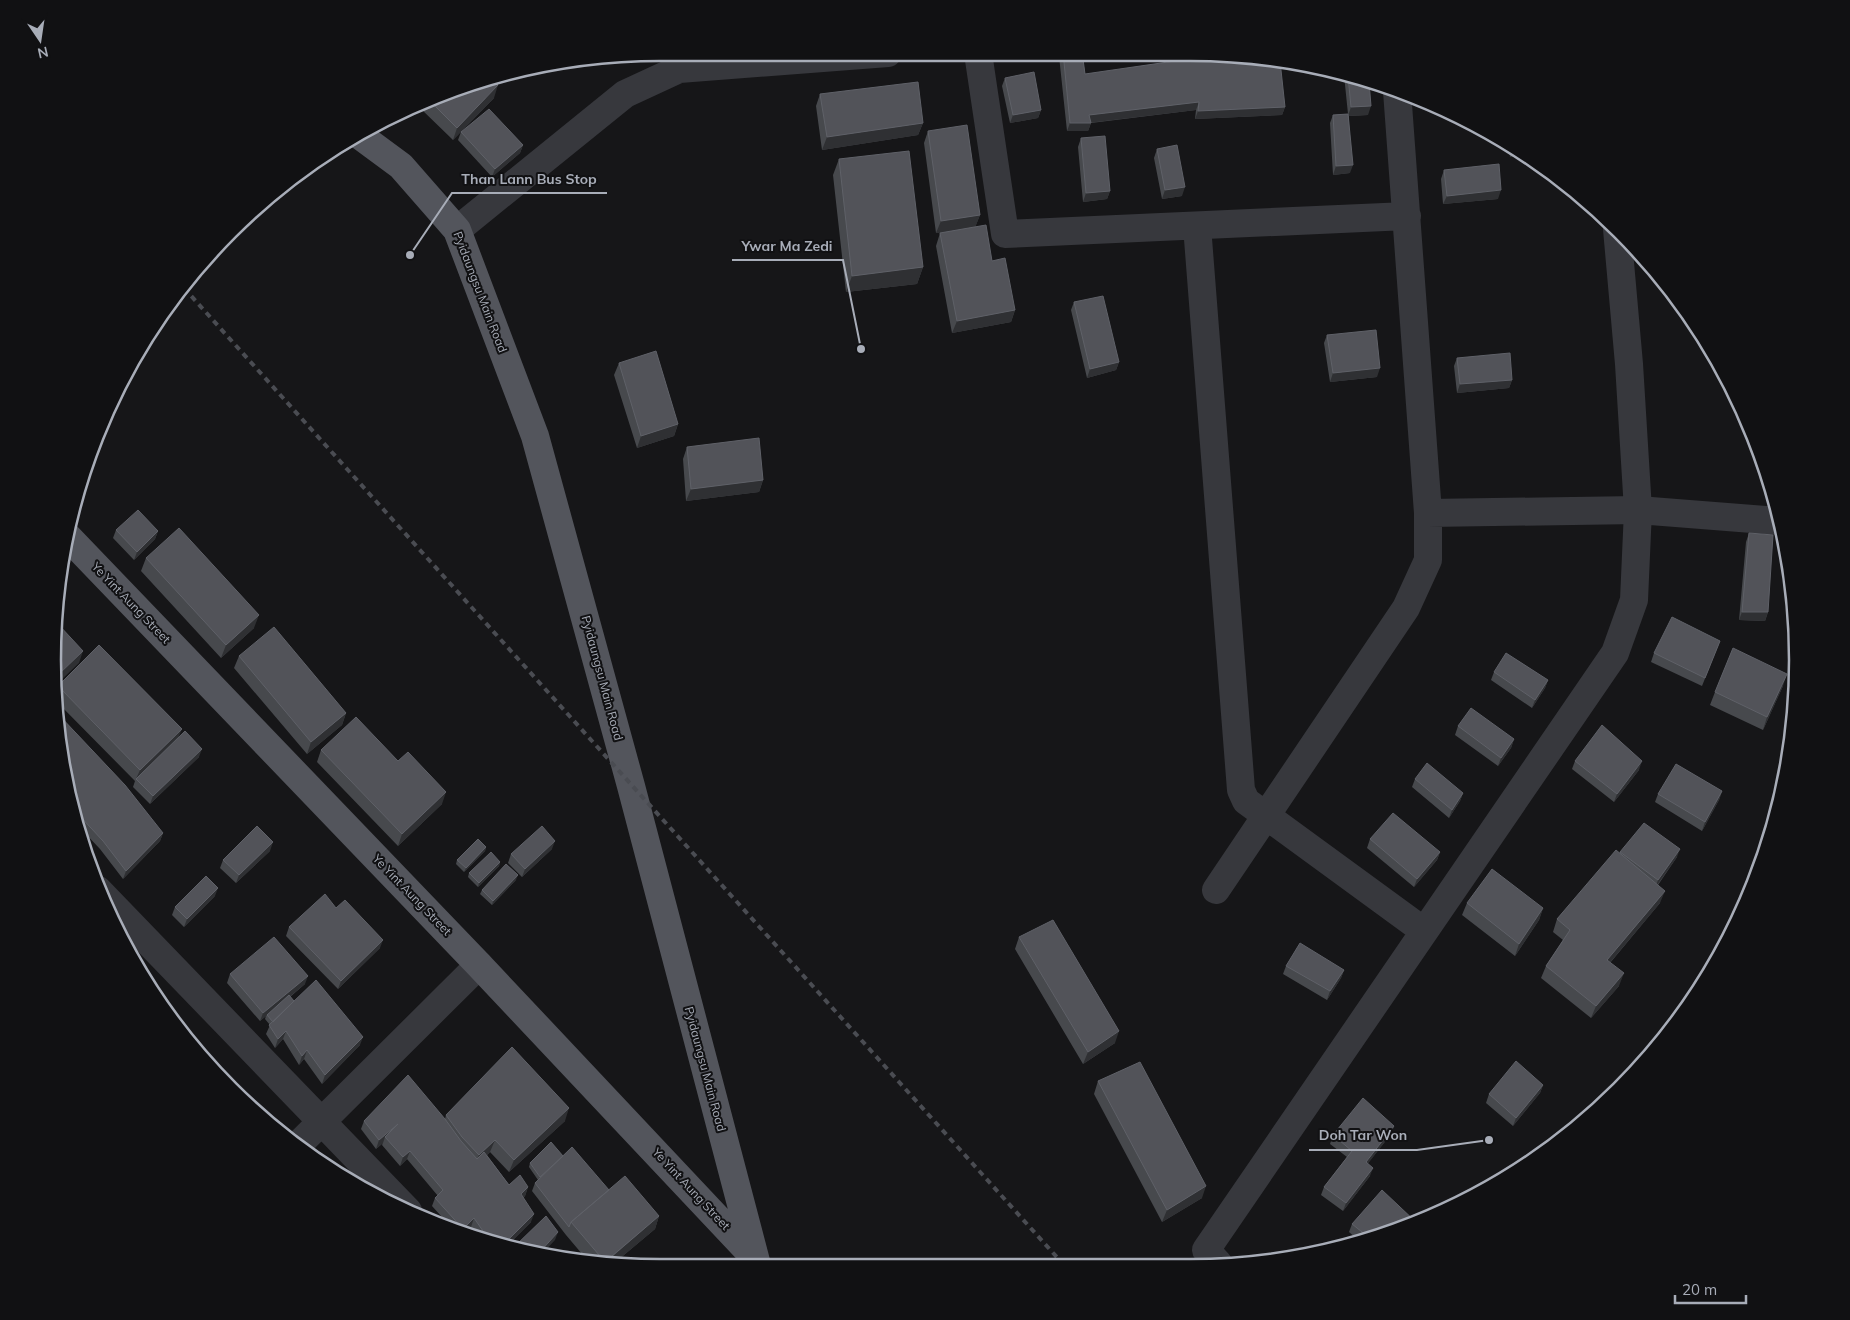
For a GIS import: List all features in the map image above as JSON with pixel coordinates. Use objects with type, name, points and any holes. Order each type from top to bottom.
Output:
[{"type":"main road","name":"Pyidaungsu Main Road","points":[[365,139],[401,166],[457,230],[535,436],[631,786],[755,1259]]},
{"type":"main road","name":"Ye Yint Aung Street","points":[[73,543],[479,965],[754,1259]]},
{"type":"street","points":[[457,230],[625,94],[679,69],[766,61]]},
{"type":"street","points":[[979,61],[1005,234],[1406,216]]},
{"type":"street","points":[[1216,890],[1406,608],[1428,560],[1428,512],[1398,99]]},
{"type":"street","points":[[1197,226],[1241,790],[1246,801],[1424,931]]},
{"type":"street","points":[[1213,1258],[1206,1250],[1615,654],[1634,600],[1638,510],[1629,364],[1617,241]]},
{"type":"street","points":[[1428,512],[1638,510],[1772,521]]},
{"type":"street","points":[[116,908],[394,1196]]},
{"type":"street","points":[[303,1140],[479,965]]},
{"type":"building","points":[[1064,61],[1083,61],[1085,74],[1175,61],[1229,63],[1281,68],[1285,107],[1198,111],[1199,102],[1089,115],[1091,123],[1070,123]]},
{"type":"building","points":[[1034,72],[1041,110],[1013,115],[1005,78]]},
{"type":"building","points":[[918,82],[923,123],[827,137],[820,94]]},
{"type":"building","points":[[1349,83],[1370,89],[1371,106],[1351,107]]},
{"type":"building","points":[[497,84],[498,85],[457,128],[435,106]]},
{"type":"building","points":[[489,109],[523,145],[495,169],[461,132]]},
{"type":"building","points":[[1348,114],[1353,165],[1336,166],[1333,115]]},
{"type":"building","points":[[967,125],[980,215],[941,221],[928,131]]},
{"type":"building","points":[[1105,136],[1110,191],[1086,193],[1081,138]]},
{"type":"building","points":[[1177,145],[1185,187],[1165,190],[1157,149]]},
{"type":"building","points":[[909,151],[923,267],[852,276],[839,159]]},
{"type":"building","points":[[1499,164],[1501,190],[1447,196],[1444,170]]},
{"type":"building","points":[[986,225],[992,261],[1005,258],[1015,310],[957,321],[940,233]]},
{"type":"building","points":[[1103,296],[1119,362],[1090,369],[1074,302]]},
{"type":"building","points":[[1376,330],[1380,368],[1333,373],[1327,335]]},
{"type":"building","points":[[656,351],[678,424],[641,436],[619,363]]},
{"type":"building","points":[[1510,353],[1512,380],[1460,384],[1457,358]]},
{"type":"building","points":[[759,438],[763,480],[691,489],[687,447]]},
{"type":"building","points":[[138,510],[158,531],[137,552],[116,530]]},
{"type":"building","points":[[179,528],[259,615],[226,645],[146,558]]},
{"type":"building","points":[[1749,533],[1773,535],[1768,612],[1742,612]]},
{"type":"building","points":[[1672,617],[1720,641],[1705,678],[1654,653]]},
{"type":"building","points":[[274,627],[346,713],[311,742],[239,656]]},
{"type":"building","points":[[63,629],[83,651],[62,672]]},
{"type":"building","points":[[99,645],[182,729],[140,770],[63,691],[62,682]]},
{"type":"building","points":[[1733,648],[1787,674],[1767,717],[1715,692]]},
{"type":"building","points":[[1506,653],[1548,680],[1535,700],[1494,672]]},
{"type":"building","points":[[1471,708],[1514,739],[1501,758],[1458,726]]},
{"type":"building","points":[[356,717],[398,761],[408,752],[446,792],[402,834],[321,750]]},
{"type":"building","points":[[65,721],[125,785],[163,833],[126,871],[103,841],[83,820],[73,777]]},
{"type":"building","points":[[1602,725],[1642,761],[1617,794],[1575,761]]},
{"type":"building","points":[[185,731],[202,749],[153,796],[136,779]]},
{"type":"building","points":[[1427,763],[1463,793],[1452,810],[1415,779]]},
{"type":"building","points":[[1676,764],[1722,791],[1705,822],[1658,794]]},
{"type":"building","points":[[1393,813],[1440,852],[1417,879],[1370,839]]},
{"type":"building","points":[[1644,823],[1680,849],[1658,880],[1620,852]]},
{"type":"building","points":[[257,826],[273,842],[239,875],[223,860]]},
{"type":"building","points":[[542,826],[555,841],[525,869],[511,854]]},
{"type":"building","points":[[478,839],[486,847],[466,868],[457,860]]},
{"type":"building","points":[[1616,850],[1665,891],[1607,960],[1624,973],[1596,1006],[1546,966],[1570,930],[1557,919]]},
{"type":"building","points":[[491,852],[500,862],[479,883],[469,873]]},
{"type":"building","points":[[506,864],[518,875],[493,901],[482,890]]},
{"type":"building","points":[[1492,869],[1543,908],[1519,944],[1467,903]]},
{"type":"building","points":[[206,876],[218,888],[187,919],[175,907]]},
{"type":"building","points":[[325,894],[336,908],[345,900],[383,940],[341,981],[289,927]]},
{"type":"building","points":[[1053,920],[1119,1031],[1088,1052],[1019,937]]},
{"type":"building","points":[[274,937],[308,976],[263,1013],[230,974]]},
{"type":"building","points":[[1300,943],[1344,970],[1330,991],[1286,966]]},
{"type":"building","points":[[316,980],[363,1037],[325,1075],[307,1050],[302,1056],[286,1031],[278,1039],[269,1025]]},
{"type":"building","points":[[289,995],[294,1001],[273,1022],[267,1015]]},
{"type":"building","points":[[512,1047],[569,1108],[514,1160],[495,1140],[479,1155],[462,1137],[446,1115]]},
{"type":"building","points":[[1516,1061],[1543,1085],[1516,1118],[1489,1094]]},
{"type":"building","points":[[1140,1062],[1206,1186],[1167,1210],[1098,1081]]},
{"type":"building","points":[[408,1075],[477,1159],[484,1152],[509,1185],[520,1175],[528,1187],[521,1194],[534,1214],[509,1239],[483,1231],[474,1218],[466,1226],[458,1223],[435,1198],[443,1190],[410,1151],[403,1157],[385,1137],[398,1124],[379,1140],[364,1121]]},
{"type":"building","points":[[1363,1098],[1394,1126],[1366,1162],[1373,1168],[1346,1203],[1324,1187],[1352,1151],[1333,1135]]},
{"type":"building","points":[[551,1142],[563,1156],[540,1177],[530,1163]]},
{"type":"building","points":[[572,1147],[609,1190],[571,1222],[569,1227],[535,1183]]},
{"type":"building","points":[[625,1176],[659,1216],[612,1256],[599,1255],[571,1222]]},
{"type":"building","points":[[1382,1190],[1410,1216],[1363,1233],[1352,1224]]},
{"type":"building","points":[[546,1216],[558,1232],[544,1247],[520,1241]]},
{"type":"railway","points":[[188,292],[1058,1259]]},
{"type":"place","name":"Than Lann Bus Stop","points":[[410,255]]},
{"type":"place","name":"Ywar Ma Zedi","points":[[861,349]]},
{"type":"place","name":"Doh Tar Won","points":[[1489,1140]]}]
